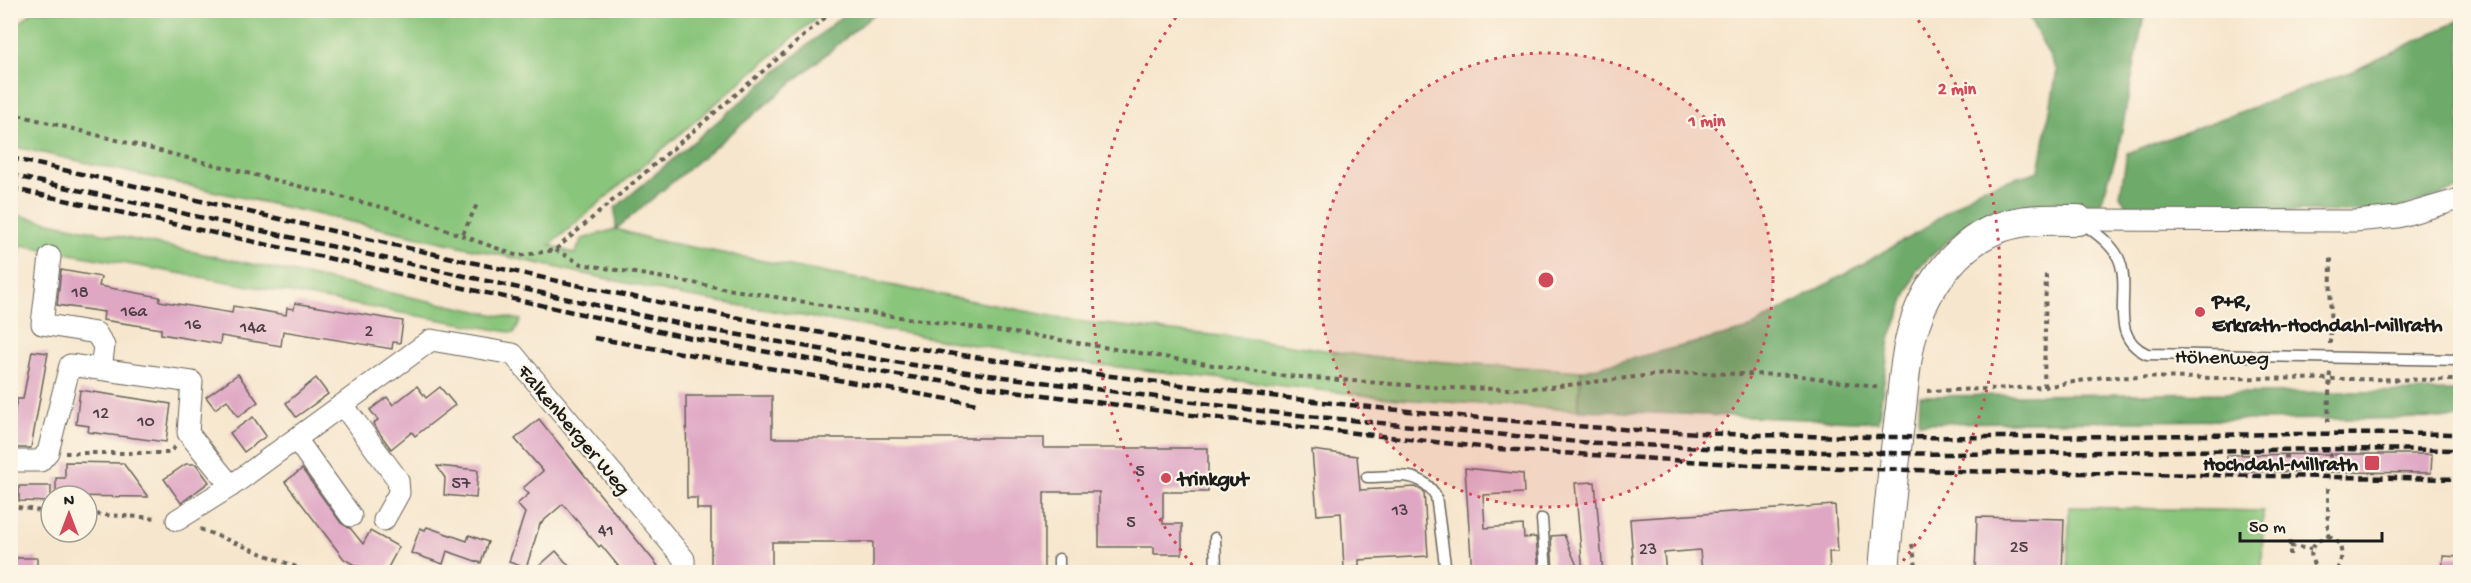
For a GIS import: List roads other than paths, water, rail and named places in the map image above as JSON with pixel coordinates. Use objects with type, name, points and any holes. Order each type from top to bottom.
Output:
[{"type":"main road","points":[[1884,573],[1890,492],[1903,392],[1914,323],[1926,297],[1944,268],[1969,245],[2000,227],[2031,220],[2078,220]]},
{"type":"street","points":[[2078,220],[2355,221],[2398,217],[2460,199]]},
{"type":"street","points":[[50,257],[42,324],[96,333],[104,346],[101,369]]},
{"type":"street","name":"Falkenberger Weg","points":[[177,520],[231,486],[431,340],[513,354],[684,559],[684,573]]},
{"type":"street","points":[[10,461],[40,461],[48,452],[70,365],[192,382],[188,433],[231,486]]},
{"type":"street","points":[[343,405],[398,480],[399,493],[384,520]]},
{"type":"street","points":[[296,439],[351,516]]},
{"type":"lane","name":"Höhenweg","points":[[2078,220],[2106,241],[2117,256],[2122,270],[2124,329],[2135,349],[2147,354],[2460,360]]},
{"type":"lane","points":[[1367,477],[1408,476],[1424,481],[1430,486],[1436,496],[1446,573]]},
{"type":"lane","points":[[1542,519],[1546,573]]},
{"type":"lane","points":[[1215,538],[1216,573]]},
{"type":"lane","points":[[1059,559],[1059,573]]},
{"type":"railway","points":[[10,158],[529,275],[752,320],[850,338],[997,360],[1299,399],[1503,420],[1623,429],[1742,434],[1862,437],[2460,434]]},
{"type":"railway","points":[[10,175],[699,328],[906,364],[1277,413],[1578,442],[1768,451],[1950,454],[2341,449],[2460,450]]},
{"type":"railway","points":[[10,188],[695,339],[903,376],[1192,415],[1499,449],[1766,466],[2460,479]]},
{"type":"railway","points":[[594,338],[977,404]]},
{"type":"place","name":"P+R, Erkrath-Hochdahl-Millrath","points":[[2200,312]]},
{"type":"place","name":"Hochdahl-Millrath","points":[[2372,463]]},
{"type":"place","name":"trinkgut","points":[[1166,478]]}]
